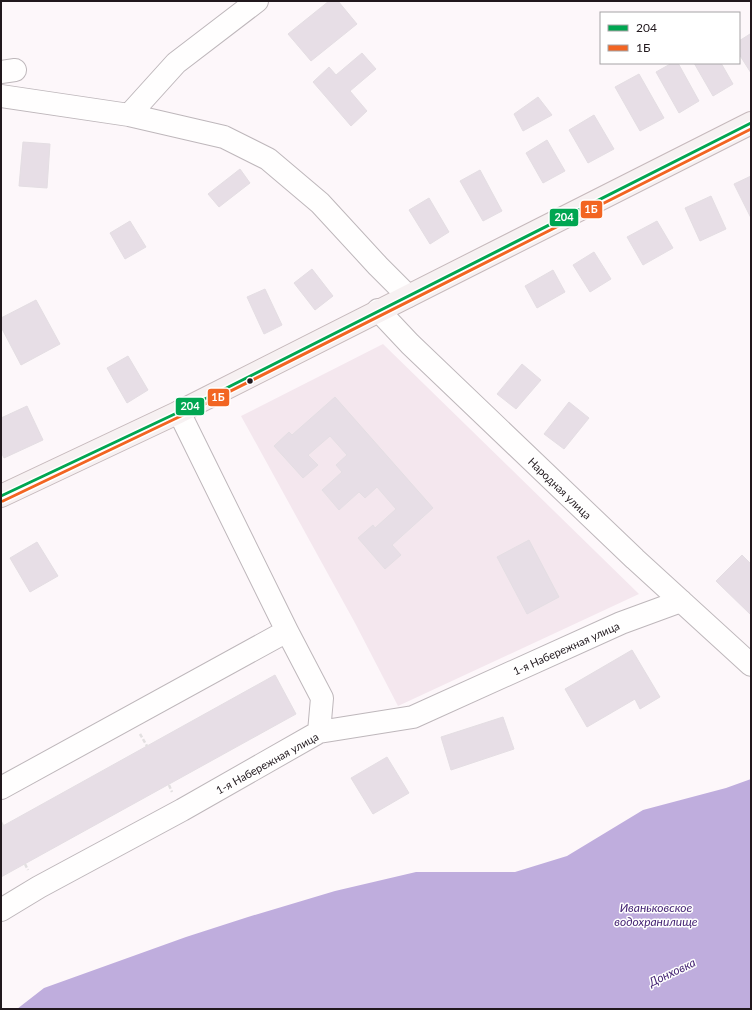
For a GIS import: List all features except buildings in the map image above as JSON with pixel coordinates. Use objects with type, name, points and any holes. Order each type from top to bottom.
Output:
[{"type":"main road","points":[[1,496],[178,412],[751,123]]},
{"type":"street","points":[[129,115],[176,63],[257,1]]},
{"type":"street","points":[[1,96],[129,115],[224,137],[268,159],[320,203],[408,296]]},
{"type":"street","name":"Народная улица","points":[[378,310],[410,344],[748,663]]},
{"type":"street","points":[[178,412],[322,698],[319,732]]},
{"type":"street","name":"1-я Набережная улица","points":[[1,910],[39,887],[182,810],[319,732],[412,717],[621,623],[681,601]]},
{"type":"street","points":[[1,788],[287,631]]},
{"type":"path","points":[[1,822],[3,826]]},
{"type":"shaded area","points":[[383,344],[639,594],[398,706],[355,623],[241,416]]},
{"type":"water","name":"Иваньковское водохранилище","points":[[751,779],[751,1009],[17,1009],[44,988],[186,937],[248,917],[335,891],[416,872],[515,872],[567,856],[643,810],[726,788]]},
{"type":"transit line","name":"204","points":[[1,496],[179,412],[751,123]]},
{"type":"transit line","name":"1Б","points":[[3,501],[181,416],[751,129]]},
{"type":"water label","name":"Донховка","points":[[672,972]]}]
